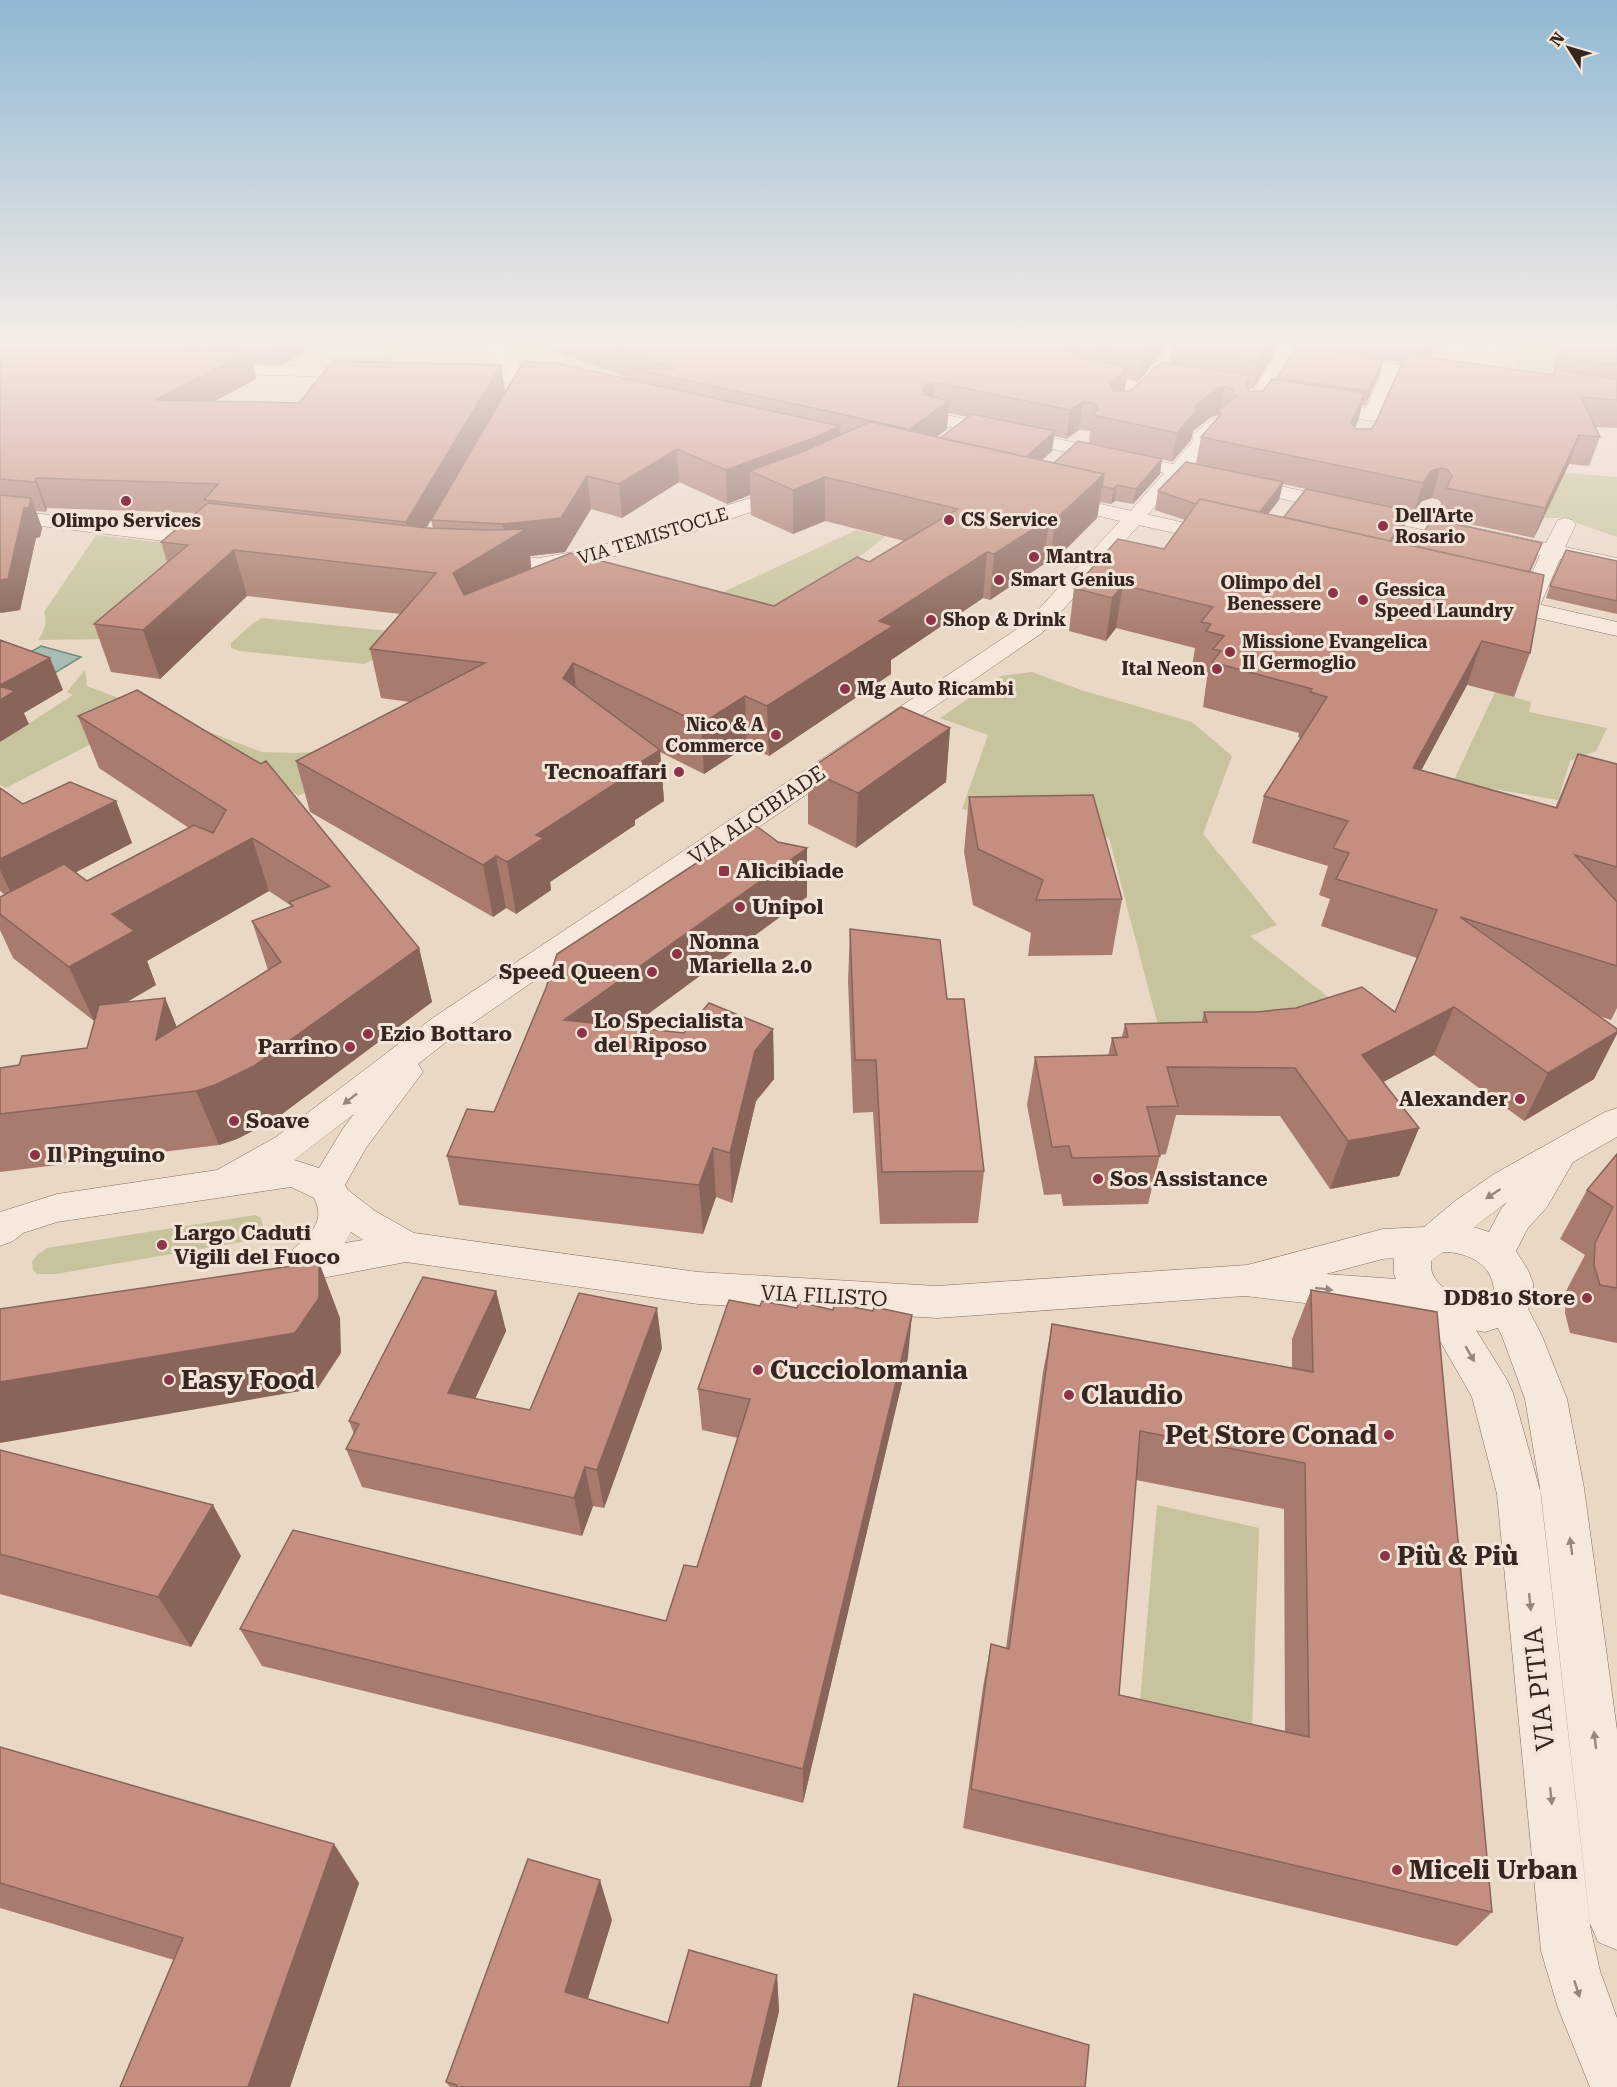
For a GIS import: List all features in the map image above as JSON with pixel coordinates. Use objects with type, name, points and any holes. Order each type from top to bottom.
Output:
[{"type":"street","points":[[1039,441],[1617,565]]},
{"type":"street","points":[[1055,463],[1078,441]]},
{"type":"street","name":"VIA ALCIBIADE","points":[[446,1025],[1034,628],[1204,441]]},
{"type":"street","name":"VIA TEMISTOCLE","points":[[467,565],[532,566],[578,560],[691,525],[808,484]]},
{"type":"street","points":[[1283,513],[1296,496]]},
{"type":"street","points":[[1043,497],[1247,544]]},
{"type":"street","points":[[0,515],[235,544]]},
{"type":"street","points":[[1528,608],[1565,524]]},
{"type":"street","points":[[1473,596],[1617,629]]},
{"type":"street","points":[[225,1183],[289,1146],[446,1025]]},
{"type":"street","points":[[406,1247],[279,1271],[315,1255],[331,1236],[337,1217],[330,1194],[354,1139],[395,1084],[446,1025]]},
{"type":"street","points":[[1245,1280],[1383,1244],[1430,1240],[1452,1236],[1483,1245],[1506,1264],[1515,1287],[1514,1298],[1497,1313],[1484,1316],[1454,1312],[1435,1301],[1413,1274],[1412,1261],[1415,1251],[1430,1240],[1473,1207],[1561,1153],[1614,1126]]},
{"type":"street","points":[[1496,1254],[1515,1219],[1534,1197],[1561,1153]]},
{"type":"street","points":[[0,1215],[292,1173],[330,1194],[362,1221],[406,1247]]},
{"type":"street","points":[[0,1231],[10,1223],[57,1208]]},
{"type":"street","name":"VIA FILISTO","points":[[406,1247],[699,1288],[937,1302],[1245,1280]]},
{"type":"street","points":[[1245,1280],[1435,1301]]},
{"type":"street","name":"VIA PITIA","points":[[1435,1301],[1492,1393],[1519,1494],[1564,1931],[1570,1966],[1583,2005],[1617,2082]]},
{"type":"street","points":[[1507,1306],[1546,1399],[1562,1488],[1617,1923]]},
{"type":"shaded area","points":[[1429,462],[1617,477],[1617,537],[1563,518],[1544,518],[1549,507]]},
{"type":"shaded area","points":[[856,530],[885,537],[760,634],[689,608]]},
{"type":"shaded area","points":[[96,535],[185,545],[109,639],[38,640],[45,626],[44,612]]},
{"type":"shaded area","points":[[262,618],[389,631],[375,659],[364,664],[240,651],[231,648],[231,643]]},
{"type":"shaded area","points":[[41,646],[81,657],[53,674],[13,662]]},
{"type":"shaded area","points":[[85,670],[87,686],[262,752],[296,753],[394,747],[298,796],[267,769],[139,719],[6,788],[0,785],[0,742],[73,695],[67,692]]},
{"type":"shaded area","points":[[1032,672],[1081,690],[1192,722],[1232,756],[1203,834],[1277,925],[1250,936],[1341,1007],[1160,1033],[1109,838],[962,809],[988,735],[940,718],[1001,676]]},
{"type":"shaded area","points":[[1495,692],[1531,702],[1529,712],[1607,728],[1596,751],[1570,761],[1558,800],[1453,782]]},
{"type":"shaded area","points":[[255,1215],[261,1218],[263,1226],[253,1240],[56,1274],[37,1274],[33,1270],[32,1262],[47,1248]]},
{"type":"shaded area","points":[[1157,1505],[1259,1528],[1252,1729],[1140,1702]]},
{"type":"building","points":[[0,441],[455,441],[406,522],[204,500],[218,484],[36,478],[35,482],[0,479]]},
{"type":"building","points":[[477,441],[804,441],[726,470],[677,449],[619,484],[587,476],[561,518],[503,524],[431,520]]},
{"type":"building","points":[[826,441],[957,441],[1104,474],[1055,520],[1049,519],[994,554],[987,552],[879,621],[893,626],[767,706],[745,696],[701,724],[573,663],[563,678],[660,750],[625,772],[630,774],[536,835],[544,838],[507,862],[496,856],[483,865],[296,761],[485,663],[370,649],[436,573],[234,550],[143,630],[94,624],[188,545],[161,542],[208,503],[427,528],[526,529],[453,573],[464,595],[571,553],[774,606],[857,557],[869,562],[958,509],[825,477],[793,490],[750,471]]},
{"type":"building","points":[[955,441],[1043,441],[1026,457]]},
{"type":"building","points":[[1078,441],[1162,459],[1136,489],[1117,485],[1114,489],[1102,486],[1104,474],[1054,463]]},
{"type":"building","points":[[1222,441],[1576,441],[1545,508],[1446,488],[1452,476],[1448,470],[1440,468],[1431,471],[1423,483]]},
{"type":"building","points":[[1186,462],[1283,482],[1260,512],[1200,499],[1196,504],[1158,491]]},
{"type":"building","points":[[1306,489],[1409,511],[1390,541],[1284,517]]},
{"type":"building","points":[[0,495],[31,498],[29,507],[24,508],[8,579],[0,580]]},
{"type":"building","points":[[1200,499],[1544,575],[1530,653],[1482,641],[1413,768],[1557,808],[1578,754],[1617,764],[1617,867],[1575,855],[1617,902],[1617,966],[1460,917],[1617,1029],[1617,1032],[1548,1073],[1454,1007],[1362,1055],[1419,1128],[1348,1141],[1295,1068],[1167,1067],[1178,1106],[1147,1107],[1160,1156],[1072,1158],[1069,1146],[1052,1147],[1035,1057],[1117,1055],[1112,1038],[1128,1037],[1125,1024],[1207,1022],[1204,1012],[1256,1012],[1296,1008],[1362,987],[1395,1012],[1437,910],[1336,879],[1349,853],[1333,848],[1348,821],[1264,796],[1327,697],[1310,692],[1312,689],[1212,662],[1221,651],[1213,649],[1224,636],[1206,631],[1211,624],[1201,622],[1213,607],[1123,585],[1112,598],[1074,588],[1118,539],[1164,549]]},
{"type":"building","points":[[1432,519],[1542,543],[1529,572],[1415,546]]},
{"type":"building","points":[[1566,550],[1617,561],[1617,601],[1550,586]]},
{"type":"building","points":[[0,640],[50,658],[0,685]]},
{"type":"building","points":[[0,686],[15,691],[0,700]]},
{"type":"building","points":[[137,690],[261,764],[266,761],[419,948],[254,1066],[215,1085],[196,1091],[0,1114],[0,1068],[19,1065],[22,1056],[87,1048],[99,1005],[165,998],[156,1040],[281,962],[252,921],[293,906],[289,902],[330,886],[252,838],[112,914],[134,931],[69,967],[0,914],[0,897],[64,864],[87,881],[194,825],[213,833],[226,810],[78,716]]},
{"type":"building","points":[[901,707],[950,728],[858,793],[808,770]]},
{"type":"building","points":[[70,782],[116,801],[0,859],[0,788],[23,804]]},
{"type":"building","points":[[1093,795],[1122,899],[1036,900],[1043,880],[978,849],[969,797]]},
{"type":"building","points":[[755,825],[778,842],[807,848],[564,1020],[684,1033],[709,1003],[773,1029],[755,1051],[730,1153],[713,1148],[699,1185],[447,1156],[467,1109],[494,1112],[546,988],[557,954]]},
{"type":"building","points":[[850,929],[940,940],[947,999],[964,999],[984,1171],[882,1172],[876,1060],[855,1060]]},
{"type":"building","points":[[1617,1154],[1617,1288],[1600,1285],[1594,1265],[1595,1243],[1613,1207],[1587,1190]]},
{"type":"building","points":[[319,1262],[319,1298],[295,1333],[0,1382],[0,1309]]},
{"type":"building","points":[[423,1277],[496,1291],[448,1393],[530,1410],[579,1293],[657,1308],[597,1470],[585,1467],[574,1498],[346,1449],[359,1424],[349,1421]]},
{"type":"building","points":[[1311,1290],[1437,1312],[1492,1912],[971,1789],[991,1644],[1009,1649],[1052,1324],[1313,1372]],"holes":[[[1140,1431],[1305,1463],[1309,1737],[1119,1695]]]},
{"type":"building","points":[[729,1300],[760,1306],[762,1301],[797,1308],[799,1302],[833,1310],[835,1303],[873,1311],[874,1307],[912,1315],[803,1769],[550,1704],[240,1629],[293,1530],[666,1621],[684,1565],[697,1567],[750,1399],[698,1389]]},
{"type":"building","points":[[0,1450],[213,1505],[158,1597],[0,1554]]},
{"type":"building","points":[[0,1747],[334,1844],[248,2087],[120,2087],[183,1938],[0,1883]]},
{"type":"building","points":[[528,1859],[600,1880],[565,1992],[668,2023],[689,1950],[777,1975],[750,2087],[456,2087],[457,2085],[446,2082]]},
{"type":"building","points":[[914,1994],[1089,2045],[1085,2087],[898,2087]]},
{"type":"place","name":"Olimpo Services","points":[[126,501]]},
{"type":"place","name":"CS Service","points":[[949,520]]},
{"type":"place","name":"Dell'Arte Rosario","points":[[1383,526]]},
{"type":"place","name":"Mantra","points":[[1034,557]]},
{"type":"place","name":"Smart Genius","points":[[999,580]]},
{"type":"place","name":"Olimpo del Benessere","points":[[1333,593]]},
{"type":"place","name":"Gessica Speed Laundry","points":[[1363,600]]},
{"type":"place","name":"Shop & Drink","points":[[931,620]]},
{"type":"place","name":"Missione Evangelica Il Germoglio","points":[[1230,652]]},
{"type":"place","name":"Ital Neon","points":[[1217,669]]},
{"type":"place","name":"Mg Auto Ricambi","points":[[845,689]]},
{"type":"place","name":"Nico & A Commerce","points":[[776,735]]},
{"type":"place","name":"Tecnoaffari","points":[[679,772]]},
{"type":"place","name":"Alicibiade","points":[[724,871]]},
{"type":"place","name":"Unipol","points":[[740,907]]},
{"type":"place","name":"Nonna Mariella 2.0","points":[[677,954]]},
{"type":"place","name":"Speed Queen","points":[[652,972]]},
{"type":"place","name":"Lo Specialista del Riposo","points":[[582,1033]]},
{"type":"place","name":"Ezio Bottaro","points":[[368,1034]]},
{"type":"place","name":"Parrino","points":[[350,1047]]},
{"type":"place","name":"Alexander","points":[[1520,1099]]},
{"type":"place","name":"Soave","points":[[234,1121]]},
{"type":"place","name":"Il Pinguino","points":[[35,1155]]},
{"type":"place","name":"Sos Assistance","points":[[1098,1179]]},
{"type":"place","name":"Largo Caduti Vigili del Fuoco","points":[[162,1245]]},
{"type":"place","name":"DD810 Store","points":[[1587,1298]]},
{"type":"place","name":"Cucciolomania","points":[[758,1370]]},
{"type":"place","name":"Easy Food","points":[[169,1380]]},
{"type":"place","name":"Claudio","points":[[1069,1395]]},
{"type":"place","name":"Pet Store Conad","points":[[1389,1435]]},
{"type":"place","name":"Più & Più","points":[[1385,1556]]},
{"type":"place","name":"Miceli Urban","points":[[1397,1870]]}]
